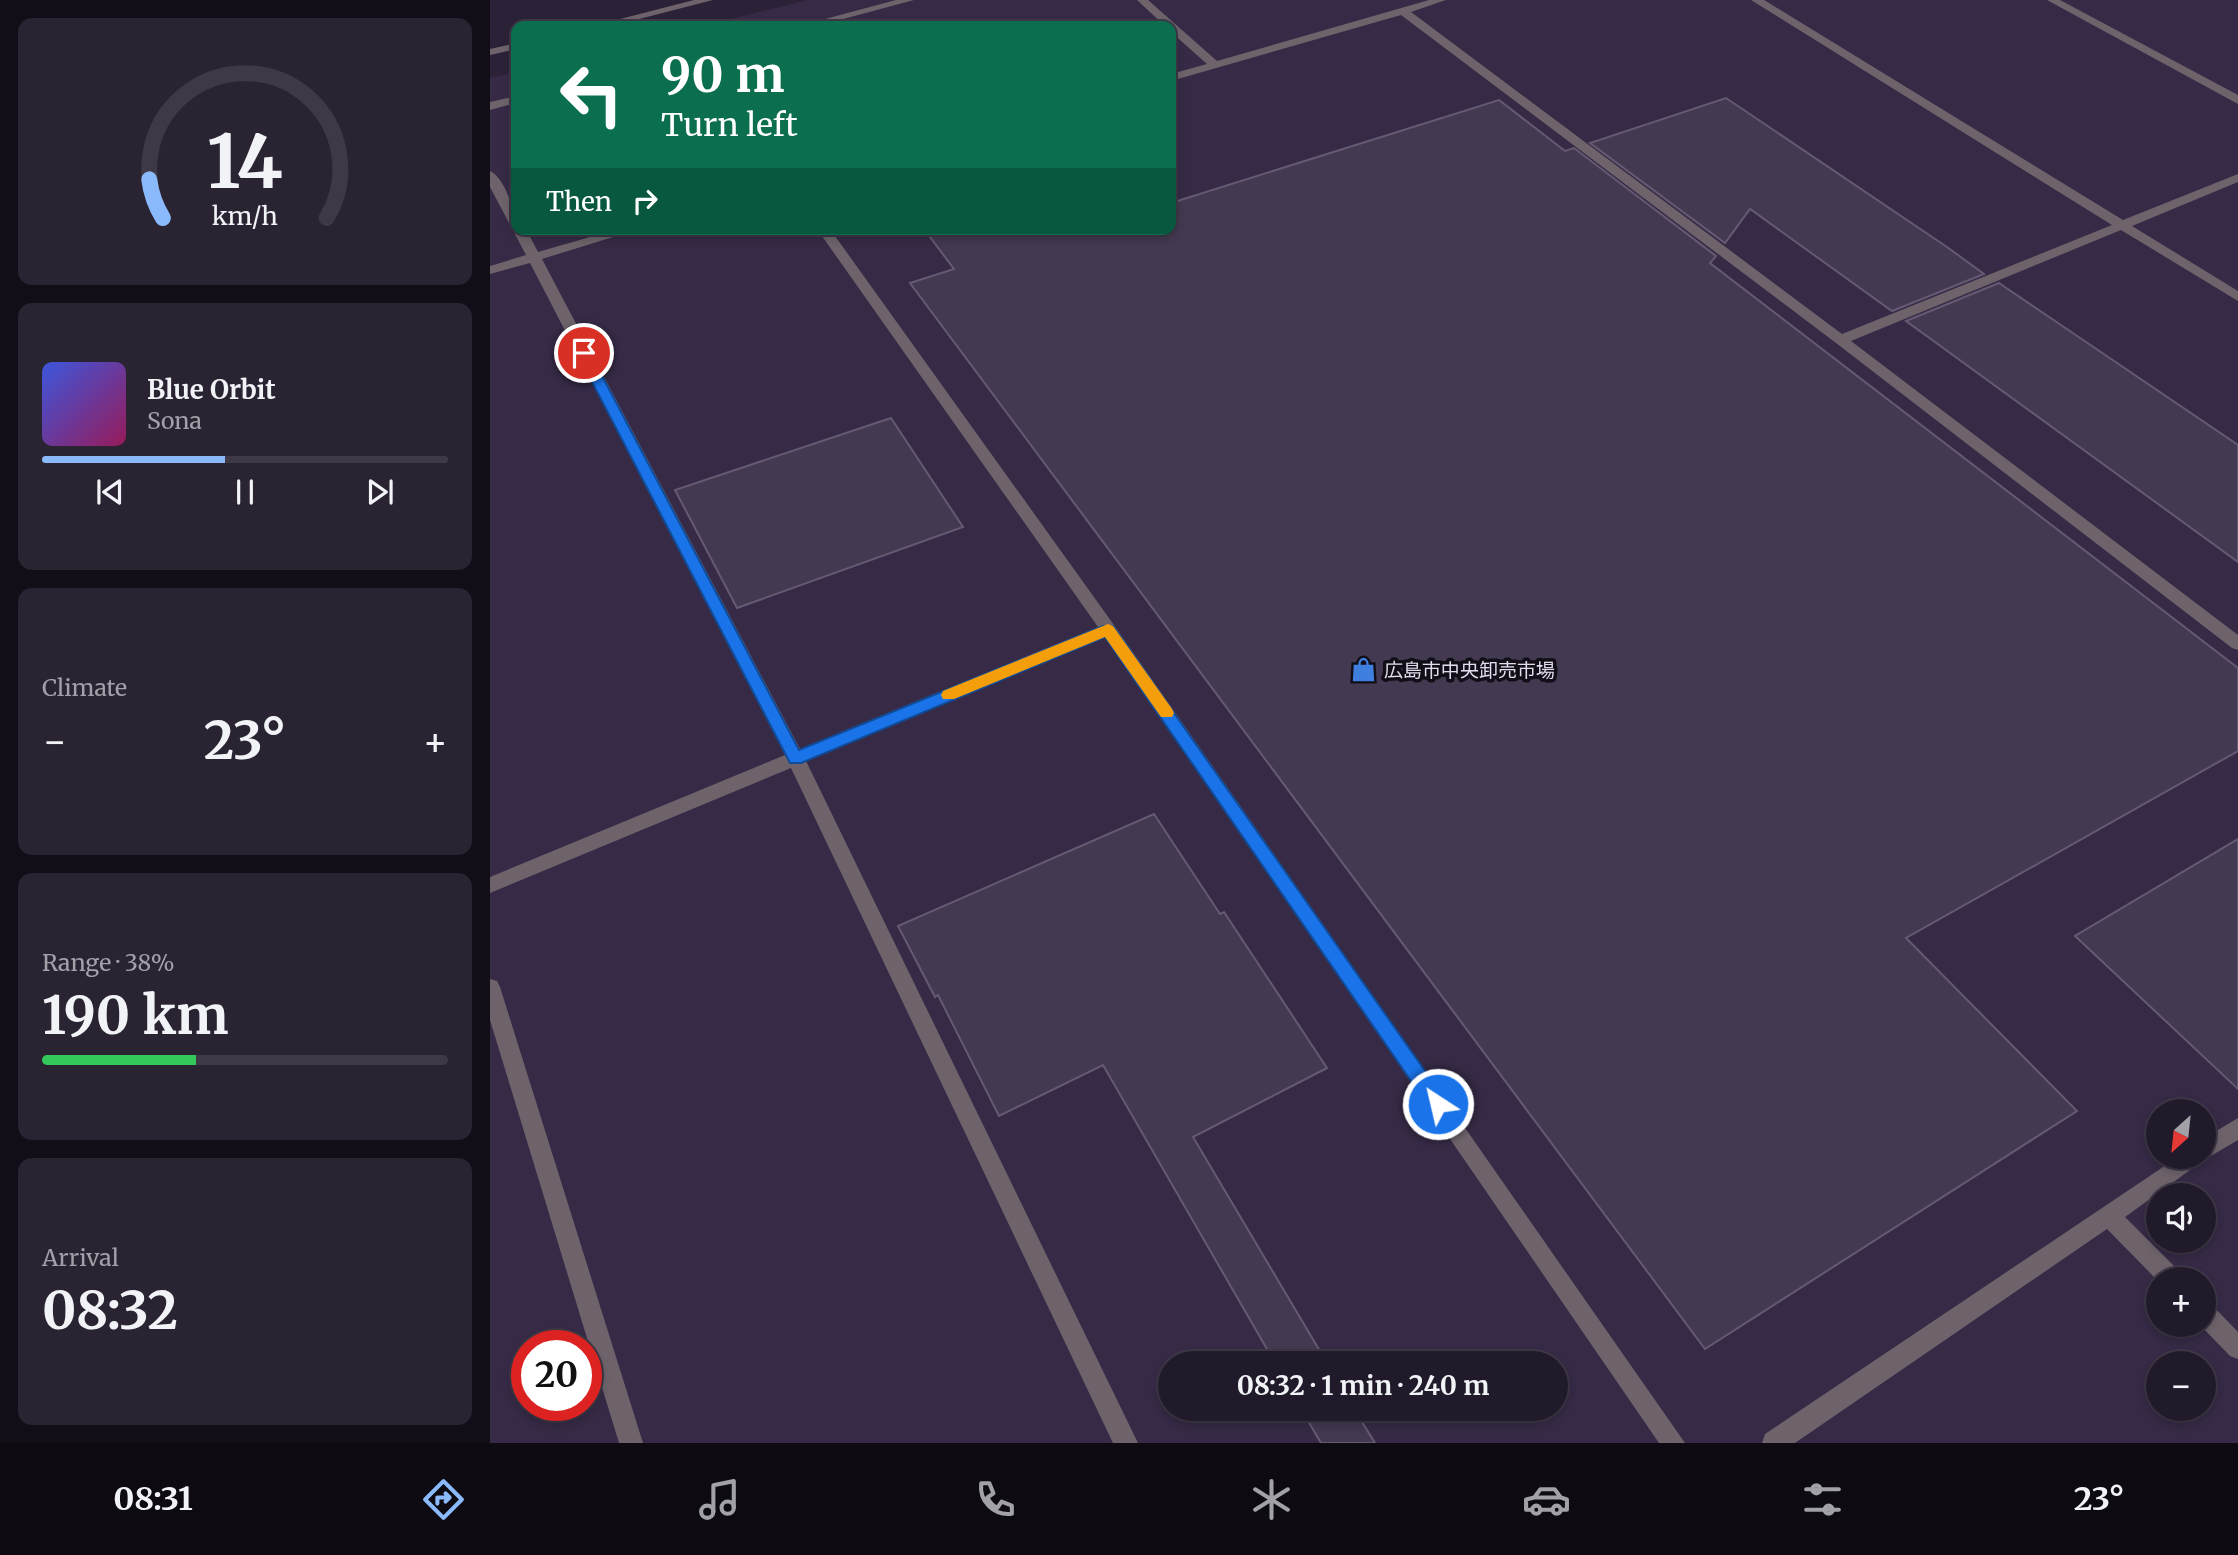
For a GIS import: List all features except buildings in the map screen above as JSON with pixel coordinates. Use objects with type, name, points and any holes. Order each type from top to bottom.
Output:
[{"type":"street","points":[[620,21],[708,0]]},
{"type":"street","points":[[825,21],[909,0]]},
{"type":"street","points":[[1142,0],[1165,21]]},
{"type":"street","points":[[1176,76],[1441,0]]},
{"type":"street","points":[[1756,0],[2238,297]]},
{"type":"street","points":[[2052,0],[2238,100]]},
{"type":"street","points":[[1402,11],[1841,340],[2238,643]]},
{"type":"street","points":[[1176,31],[1214,65]]},
{"type":"street","points":[[490,52],[511,47]]},
{"type":"street","points":[[490,106],[511,100]]},
{"type":"street","points":[[490,175],[511,215]]},
{"type":"street","points":[[1841,340],[2238,178]]},
{"type":"street","points":[[522,235],[796,759],[1126,1443]]},
{"type":"street","points":[[490,270],[612,235]]},
{"type":"street","points":[[827,235],[1108,629],[1673,1443]]},
{"type":"street","points":[[490,885],[1108,629]]},
{"type":"street","points":[[490,987],[631,1443]]},
{"type":"street","points":[[2216,1143],[2238,1128]]},
{"type":"street","points":[[1774,1443],[2178,1169]]},
{"type":"street","points":[[2109,1216],[2159,1267]]},
{"type":"street","points":[[2216,1325],[2238,1348]]},
{"type":"shaded area","name":"広島市中央卸売市場","points":[[808,0],[2238,0],[2238,1443],[490,1443],[490,78],[511,73],[511,235],[1176,235],[1176,21],[722,21]]},
{"type":"slow traffic","points":[[949,695],[1108,629],[1166,713]]},
{"type":"place","name":"広島市中央卸売市場","points":[[1364,670]]},
{"type":"route","points":[[584,353],[796,759],[1108,629],[1438,1104]]}]
